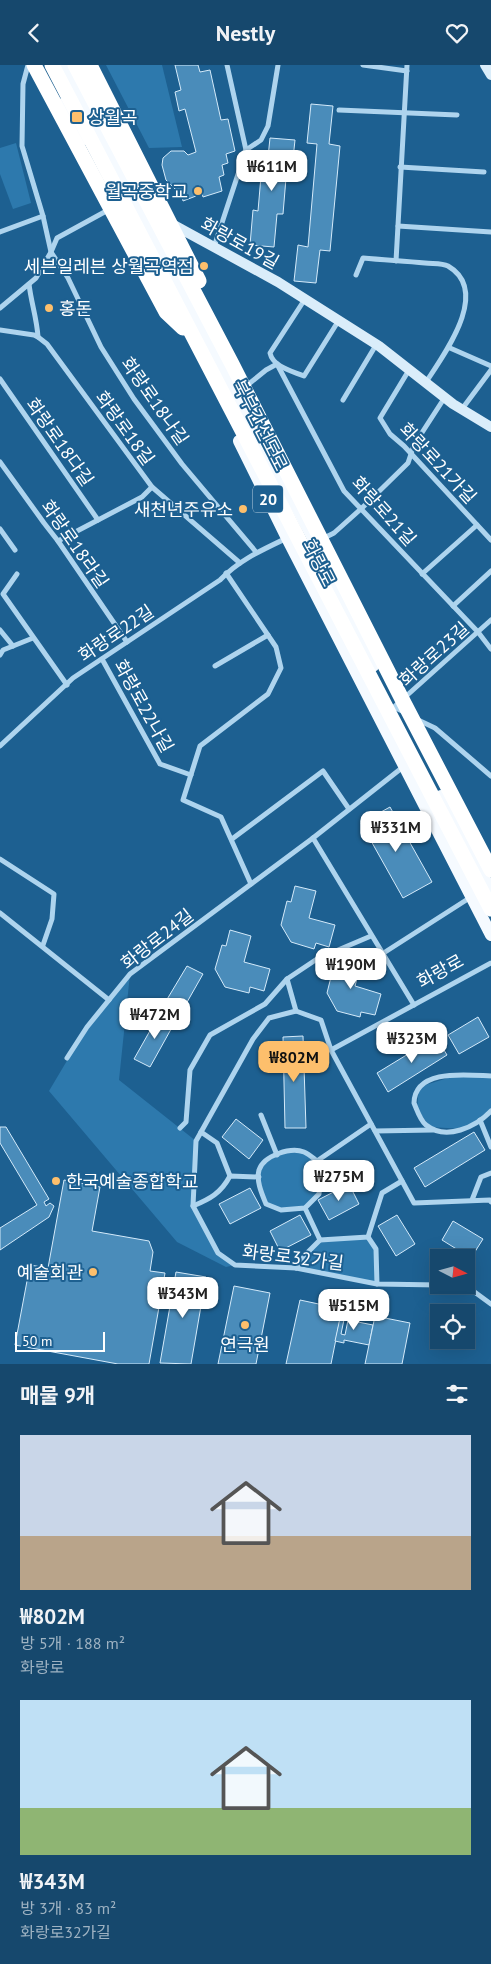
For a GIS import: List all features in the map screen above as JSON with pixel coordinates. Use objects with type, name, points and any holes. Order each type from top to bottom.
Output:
[{"type":"highway","points":[[34,65],[166,312],[192,337]]},
{"type":"highway","name":"북부간선도로","points":[[52,65],[491,909]]},
{"type":"highway","name":"북부간선도로","points":[[75,65],[232,364],[399,694],[491,870]]},
{"type":"highway","points":[[90,65],[198,279],[232,364]]},
{"type":"main road","name":"화랑로","points":[[41,65],[120,204],[287,538],[491,935]]},
{"type":"main road","name":"화랑로","points":[[65,65],[133,200],[315,542],[328,576],[394,707],[490,888]]},
{"type":"street","points":[[28,65],[23,84],[22,146],[43,216],[51,252]]},
{"type":"street","points":[[214,247],[246,150],[227,65]]},
{"type":"street","points":[[246,150],[260,140],[268,126],[278,65]]},
{"type":"street","points":[[363,65],[407,68],[396,261]]},
{"type":"street","points":[[485,65],[491,75]]},
{"type":"street","points":[[59,97],[76,87]]},
{"type":"street","points":[[339,110],[457,115]]},
{"type":"street","points":[[400,167],[484,172]]},
{"type":"street","name":"화랑로19길","points":[[133,200],[305,299],[376,344],[445,397],[491,427]]},
{"type":"street","points":[[0,308],[36,277],[57,238],[120,204]]},
{"type":"street","points":[[0,232],[43,216]]},
{"type":"street","points":[[398,227],[491,232]]},
{"type":"street","name":"화랑로18나길","points":[[51,252],[68,278],[101,347],[134,399],[182,464],[256,553]]},
{"type":"street","points":[[356,275],[363,258],[447,265],[462,276],[471,289],[470,311],[457,338],[426,382]]},
{"type":"street","points":[[0,330],[38,337],[37,324],[31,307],[29,284]]},
{"type":"street","points":[[305,299],[270,353],[272,360],[277,364],[304,376],[338,320]]},
{"type":"street","name":"화랑로18길","points":[[38,337],[47,344],[152,487],[240,563]]},
{"type":"street","points":[[343,400],[376,344]]},
{"type":"street","points":[[450,348],[491,366]]},
{"type":"street","points":[[236,394],[266,370],[277,364]]},
{"type":"street","name":"화랑로21길","points":[[277,364],[344,491],[478,632],[491,649]]},
{"type":"street","name":"화랑로21가길","points":[[409,369],[380,418],[390,434],[491,540]]},
{"type":"street","points":[[462,409],[491,370]]},
{"type":"street","name":"화랑로18다길","points":[[0,379],[98,520]]},
{"type":"street","points":[[411,454],[414,445],[445,397]]},
{"type":"street","name":"화랑로","points":[[315,542],[334,533],[362,508],[408,463],[411,454]]},
{"type":"street","name":"화랑로18라길","points":[[0,462],[58,541],[126,642]]},
{"type":"street","points":[[58,541],[142,497],[152,487]]},
{"type":"street","name":"화랑로21가길","points":[[422,574],[477,525]]},
{"type":"street","points":[[0,529],[15,550]]},
{"type":"street","name":"화랑로22길","points":[[0,746],[73,678],[220,580],[240,563],[287,538]]},
{"type":"street","points":[[453,606],[491,571]]},
{"type":"street","points":[[226,573],[276,647],[281,668],[268,694],[200,746],[183,800],[221,817],[250,884]]},
{"type":"street","points":[[308,578],[316,573],[328,576]]},
{"type":"street","points":[[17,574],[2,594],[66,685]]},
{"type":"street","name":"화랑로23길","points":[[394,707],[491,620]]},
{"type":"street","points":[[0,630],[13,646]]},
{"type":"street","points":[[215,666],[268,635]]},
{"type":"street","points":[[0,655],[3,650],[32,638]]},
{"type":"street","name":"화랑로22나길","points":[[102,659],[160,765],[191,775]]},
{"type":"street","points":[[394,707],[435,728],[491,776]]},
{"type":"street","name":"화랑로24길","points":[[67,1058],[87,1027],[130,974],[313,838],[404,767]]},
{"type":"street","points":[[232,839],[323,771],[349,809]]},
{"type":"street","points":[[313,838],[414,1005]]},
{"type":"street","points":[[0,859],[54,894],[52,919],[43,945]]},
{"type":"street","points":[[382,953],[471,897]]},
{"type":"street","points":[[0,913],[43,945],[109,999]]},
{"type":"street","points":[[180,1128],[186,1122],[190,1070],[210,1035],[265,1004],[287,979],[317,959],[371,936]]},
{"type":"street","name":"화랑로","points":[[331,1050],[491,963]]},
{"type":"street","points":[[287,979],[296,1011]]},
{"type":"street","points":[[200,1133],[217,1143],[230,1176],[223,1189],[211,1199],[193,1206],[196,1141],[200,1133],[253,1039],[269,1018],[296,1011],[321,1020],[331,1050],[414,1203],[490,1200],[491,1202]]},
{"type":"street","points":[[491,1076],[469,1074],[438,1077],[428,1080],[419,1087],[415,1098],[416,1109],[425,1124],[447,1132],[459,1130],[480,1120],[491,1111]]},
{"type":"street","points":[[261,1115],[277,1155]]},
{"type":"street","points":[[480,1120],[491,1147]]},
{"type":"street","points":[[317,1161],[371,1124]]},
{"type":"street","points":[[375,1131],[436,1129]]},
{"type":"street","points":[[288,1150],[304,1152],[317,1161],[321,1177],[319,1193],[304,1208],[281,1210],[266,1204],[259,1187],[259,1170],[267,1159],[288,1150]]},
{"type":"street","points":[[472,1201],[481,1177],[491,1173]]},
{"type":"street","points":[[230,1176],[259,1177]]},
{"type":"street","points":[[368,1237],[382,1193],[402,1181]]},
{"type":"street","name":"화랑로32가길","points":[[193,1206],[218,1253],[235,1265],[296,1268],[377,1284],[430,1285]]},
{"type":"street","points":[[304,1208],[320,1240]]},
{"type":"street","points":[[296,1268],[306,1254],[320,1240],[368,1237]]},
{"type":"street","points":[[368,1237],[376,1249],[377,1284]]},
{"type":"street","points":[[475,1292],[491,1304]]},
{"type":"shaded area","points":[[106,65],[162,65],[182,147],[149,148]]},
{"type":"shaded area","points":[[16,143],[31,203],[13,209],[0,174],[0,148]]},
{"type":"shaded area","points":[[130,974],[119,1080],[196,1141],[193,1206],[218,1253],[235,1265],[226,1267],[177,1242],[49,1091],[87,1027]]},
{"type":"shaded area","points":[[481,1075],[491,1079],[491,1110],[464,1129],[430,1127],[417,1109],[419,1087],[451,1077]]},
{"type":"shaded area","points":[[288,1150],[303,1152],[317,1161],[321,1177],[319,1194],[305,1208],[281,1210],[266,1204],[260,1187],[259,1176],[262,1165],[271,1157]]},
{"type":"shaded area","points":[[368,1237],[376,1249],[377,1284],[296,1268],[320,1240]]},
{"type":"building","points":[[175,65],[198,65],[200,72],[210,70],[221,120],[228,119],[235,151],[226,154],[228,163],[222,165],[224,175],[219,177],[222,191],[203,197],[200,186],[194,187],[196,196],[183,201],[181,192],[166,180],[162,165],[163,158],[171,151],[184,151],[188,155],[196,152],[185,109],[179,111],[175,92],[181,90]]},
{"type":"building","points":[[311,104],[333,106],[329,144],[340,146],[330,251],[320,250],[316,283],[294,281],[298,245],[308,247],[317,144],[307,143]]},
{"type":"building","points":[[270,138],[295,140],[291,178],[286,178],[283,214],[277,214],[274,247],[250,245],[253,210],[258,211],[261,176],[266,176]]},
{"type":"building","points":[[390,807],[432,882],[403,898],[361,823]]},
{"type":"building","points":[[295,886],[316,891],[309,918],[335,925],[329,947],[316,943],[314,949],[291,942],[281,925],[287,901],[291,902]]},
{"type":"building","points":[[230,930],[251,936],[244,962],[270,969],[264,991],[250,987],[249,993],[225,987],[215,969],[222,945],[226,946]]},
{"type":"building","points":[[341,954],[362,960],[355,986],[381,994],[375,1015],[361,1012],[360,1017],[337,1011],[327,993],[333,969],[337,970]]},
{"type":"building","points":[[187,966],[203,974],[182,1011],[166,1001]]},
{"type":"building","points":[[160,1013],[175,1022],[150,1067],[134,1059]]},
{"type":"building","points":[[478,1017],[489,1037],[459,1054],[448,1035]]},
{"type":"building","points":[[303,1036],[306,1128],[285,1128],[283,1037]]},
{"type":"building","points":[[436,1037],[447,1055],[388,1092],[377,1073]]},
{"type":"building","points":[[236,1119],[263,1140],[249,1159],[222,1137]]},
{"type":"building","points":[[0,1127],[6,1127],[49,1199],[44,1202],[46,1206],[50,1203],[54,1206],[49,1217],[0,1250],[0,1228],[37,1205],[0,1143]]},
{"type":"building","points":[[474,1132],[485,1150],[425,1187],[414,1168]]},
{"type":"building","name":"예술회관","points":[[64,1180],[100,1187],[92,1231],[149,1241],[153,1252],[150,1271],[165,1273],[149,1364],[118,1364],[15,1345],[30,1265],[48,1268]]},
{"type":"building","points":[[349,1184],[359,1204],[329,1220],[318,1200]]},
{"type":"building","points":[[250,1188],[261,1208],[230,1224],[219,1204]]},
{"type":"building","points":[[300,1215],[311,1235],[280,1251],[270,1231]]},
{"type":"building","points":[[397,1215],[415,1244],[396,1256],[378,1226]]},
{"type":"building","points":[[453,1221],[483,1239],[475,1252],[475,1249],[456,1249],[442,1240]]},
{"type":"building","name":"연극원","points":[[176,1272],[206,1277],[191,1364],[160,1363]]},
{"type":"building","name":"연극원","points":[[234,1286],[270,1293],[256,1364],[218,1364]]},
{"type":"building","points":[[300,1300],[342,1309],[331,1364],[286,1364]]},
{"type":"building","points":[[342,1309],[346,1310],[341,1334],[345,1335],[348,1320],[373,1325],[369,1345],[344,1340],[344,1343],[335,1341]]},
{"type":"building","points":[[375,1316],[410,1323],[402,1364],[365,1364]]},
{"type":"place","name":"상월곡","points":[[77,117]]},
{"type":"place","name":"월곡중학교","points":[[198,191]]},
{"type":"place","name":"세븐일레븐 상월곡역점","points":[[204,266]]},
{"type":"place","name":"홍돈","points":[[49,308]]},
{"type":"place","name":"새천년주유소","points":[[243,509]]},
{"type":"place","name":"한국예술종합학교","points":[[56,1181]]},
{"type":"place","name":"예술회관","points":[[93,1272]]},
{"type":"place","name":"연극원","points":[[245,1325]]}]
